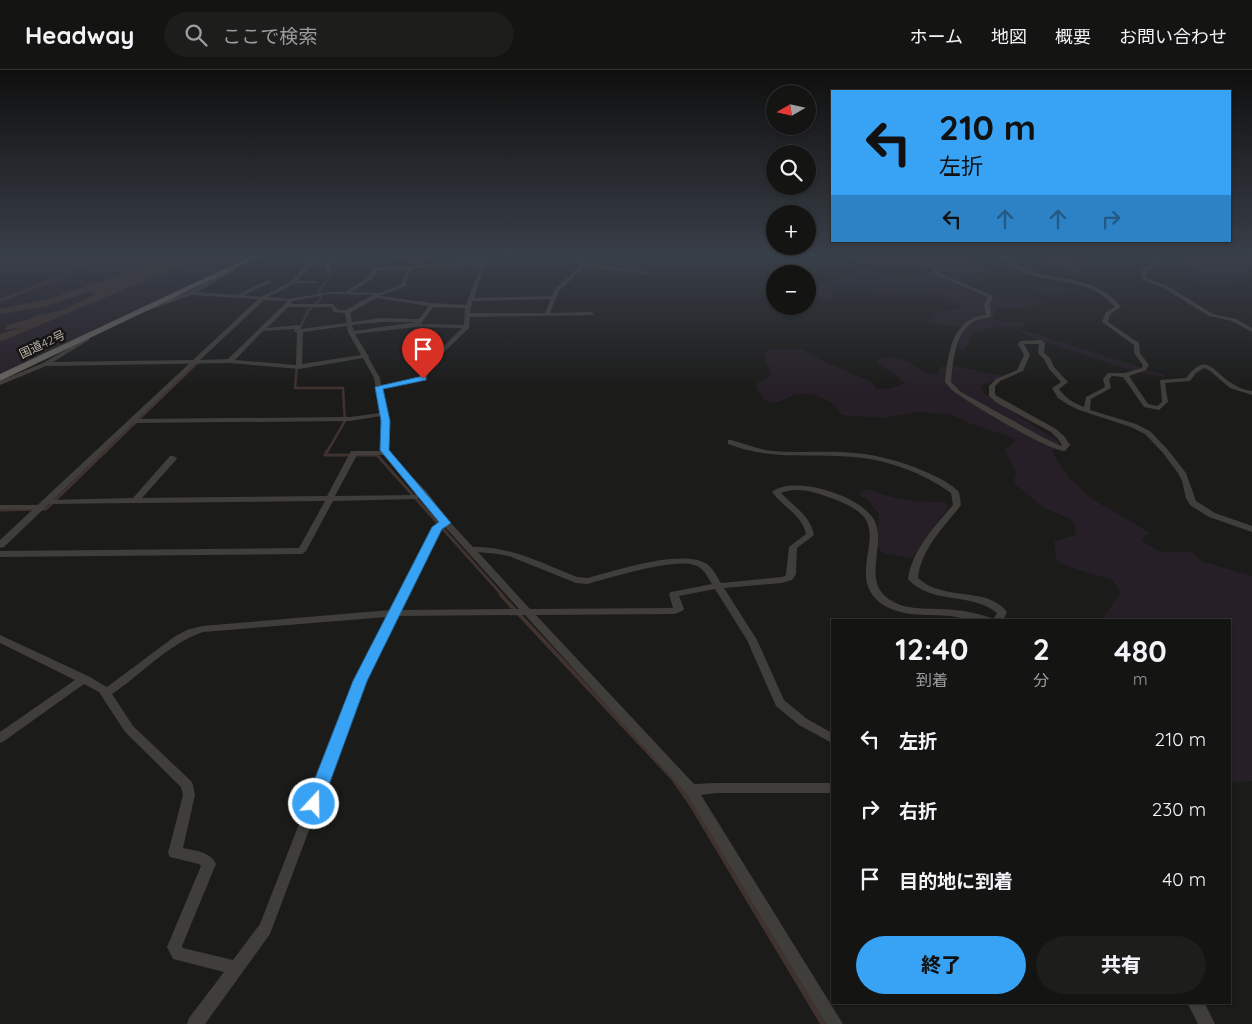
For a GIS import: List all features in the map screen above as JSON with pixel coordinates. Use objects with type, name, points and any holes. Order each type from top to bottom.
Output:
[{"type":"highway","name":"国道42号","points":[[0,378],[164,301]]},
{"type":"street","points":[[142,311],[171,301]]},
{"type":"street","points":[[0,545],[260,301]]},
{"type":"street","points":[[279,301],[333,306],[336,310],[347,312],[367,301]]},
{"type":"street","points":[[230,361],[288,302],[297,301]]},
{"type":"street","points":[[404,301],[432,305],[468,307]]},
{"type":"street","points":[[379,387],[423,379],[436,358],[467,327],[470,301]]},
{"type":"street","points":[[547,314],[553,301]]},
{"type":"street","points":[[989,301],[987,304],[990,316],[972,320],[961,331],[952,354],[948,382],[960,393],[1041,440],[1062,449],[1066,445],[1064,440],[1044,425],[992,396],[992,386],[998,380],[1020,371],[1027,355],[1021,344],[1035,340],[1043,344],[1041,353],[1047,358],[1051,368],[1065,382],[1055,388],[1057,393],[1073,406],[1087,409],[1143,429],[1155,438],[1185,477],[1191,502],[1201,509],[1252,529]]},
{"type":"street","points":[[1087,409],[1088,398],[1108,388],[1106,379],[1110,374],[1125,374],[1144,369],[1146,365],[1137,353],[1138,344],[1105,322],[1108,313],[1118,307],[1113,301]]},
{"type":"street","points":[[1188,301],[1211,315],[1234,320],[1252,330]]},
{"type":"street","points":[[352,333],[418,323],[432,305]]},
{"type":"street","points":[[347,312],[352,333],[374,370],[379,387],[384,414],[385,453],[424,494],[446,523],[691,790],[835,1024]]},
{"type":"street","points":[[467,315],[591,314]]},
{"type":"street","points":[[260,330],[296,327],[297,331],[300,331],[381,320],[467,327]]},
{"type":"street","points":[[300,331],[300,367]]},
{"type":"street","points":[[0,382],[45,364],[83,342],[87,339],[85,338]]},
{"type":"street","points":[[45,364],[230,361],[300,367],[366,356]]},
{"type":"street","points":[[1125,374],[1146,406],[1150,408],[1159,408],[1164,402],[1162,381],[1188,380],[1196,368],[1201,366],[1214,369],[1224,381],[1235,388],[1252,393]]},
{"type":"street","points":[[132,421],[350,419],[384,414]]},
{"type":"street","points":[[731,442],[745,449],[778,454],[843,454],[886,461],[915,469],[942,482],[955,492],[957,505],[919,558],[913,570],[913,578],[922,587],[938,594],[980,600],[997,607],[1002,612],[998,619]]},
{"type":"street","points":[[0,554],[302,552],[354,453],[385,453]]},
{"type":"street","points":[[136,500],[173,458]]},
{"type":"street","points":[[106,693],[132,677],[177,639],[197,630],[394,613],[676,611],[679,610],[674,594],[717,586],[750,585],[789,578],[793,547],[810,535],[810,529],[803,516],[776,492],[780,489],[804,486],[816,489],[858,508],[869,518],[874,528],[870,579],[881,598],[899,608],[913,612],[954,614],[982,619]]},
{"type":"street","points":[[0,507],[136,500],[416,497],[424,494]]},
{"type":"street","points":[[195,1024],[257,942],[271,917],[360,681],[437,527],[446,523]]},
{"type":"street","points":[[471,550],[497,550],[512,554],[576,580],[587,581],[684,561],[696,562],[706,567],[752,640],[780,703],[802,722],[831,737]]},
{"type":"street","points":[[0,639],[103,689],[129,728],[189,789],[175,854],[202,858],[208,864],[174,942],[176,953],[237,968]]},
{"type":"street","points":[[0,738],[84,680]]},
{"type":"street","points":[[691,790],[716,788],[831,788]]},
{"type":"street","points":[[1196,1004],[1207,1024]]},
{"type":"shaded area","points":[[0,301],[161,301],[0,377]]},
{"type":"shaded area","points":[[42,301],[63,301],[44,307],[0,314],[0,309]]},
{"type":"shaded area","points":[[83,301],[98,301],[0,342],[0,334],[22,327],[5,330],[7,325],[30,319],[44,312],[40,316],[65,309]]},
{"type":"shaded area","points":[[952,301],[1047,301],[1027,306],[1025,309],[996,308],[994,319],[1003,322],[1019,322],[1025,325],[1020,329],[984,329],[970,335],[970,342],[963,351],[959,348],[958,344],[966,327],[927,324],[936,312],[964,308]]},
{"type":"shaded area","points":[[1023,330],[1165,375],[1164,377],[1133,371],[1038,340],[1018,331]]},
{"type":"shaded area","points":[[802,349],[823,361],[872,382],[877,389],[891,388],[905,383],[876,361],[886,358],[902,360],[930,373],[938,374],[940,367],[949,365],[1004,376],[981,386],[983,393],[1060,443],[1052,452],[1069,478],[1092,499],[1152,534],[1144,536],[1142,541],[1161,552],[1192,552],[1201,561],[1252,576],[1252,781],[1231,782],[1231,619],[1102,619],[1121,593],[1112,580],[1064,565],[1056,559],[1054,542],[1075,535],[1076,525],[1071,520],[1043,507],[1016,485],[1014,480],[1016,472],[1005,450],[1014,442],[1014,438],[969,423],[950,414],[918,412],[883,418],[842,415],[835,405],[824,398],[799,394],[778,402],[769,402],[758,391],[756,384],[771,376],[764,354],[771,350]]},
{"type":"shaded area","points":[[870,489],[906,500],[944,502],[948,508],[912,558],[884,553],[877,548],[879,514],[867,499],[859,495],[863,491]]},
{"type":"waterway","points":[[298,332],[308,311],[319,301]]},
{"type":"waterway","points":[[105,452],[198,362]]},
{"type":"waterway","points":[[297,366],[295,388],[343,388],[345,421],[327,452]]},
{"type":"waterway","points":[[0,510],[46,509],[106,451]]},
{"type":"waterway","points":[[327,451],[325,455],[377,455],[503,596]]},
{"type":"waterway","points":[[501,595],[676,782]]},
{"type":"waterway","points":[[675,781],[690,802],[823,1024]]},
{"type":"route","points":[[314,804],[360,681],[437,527],[446,523],[424,494],[384,450],[385,421],[379,387],[423,379]]}]
